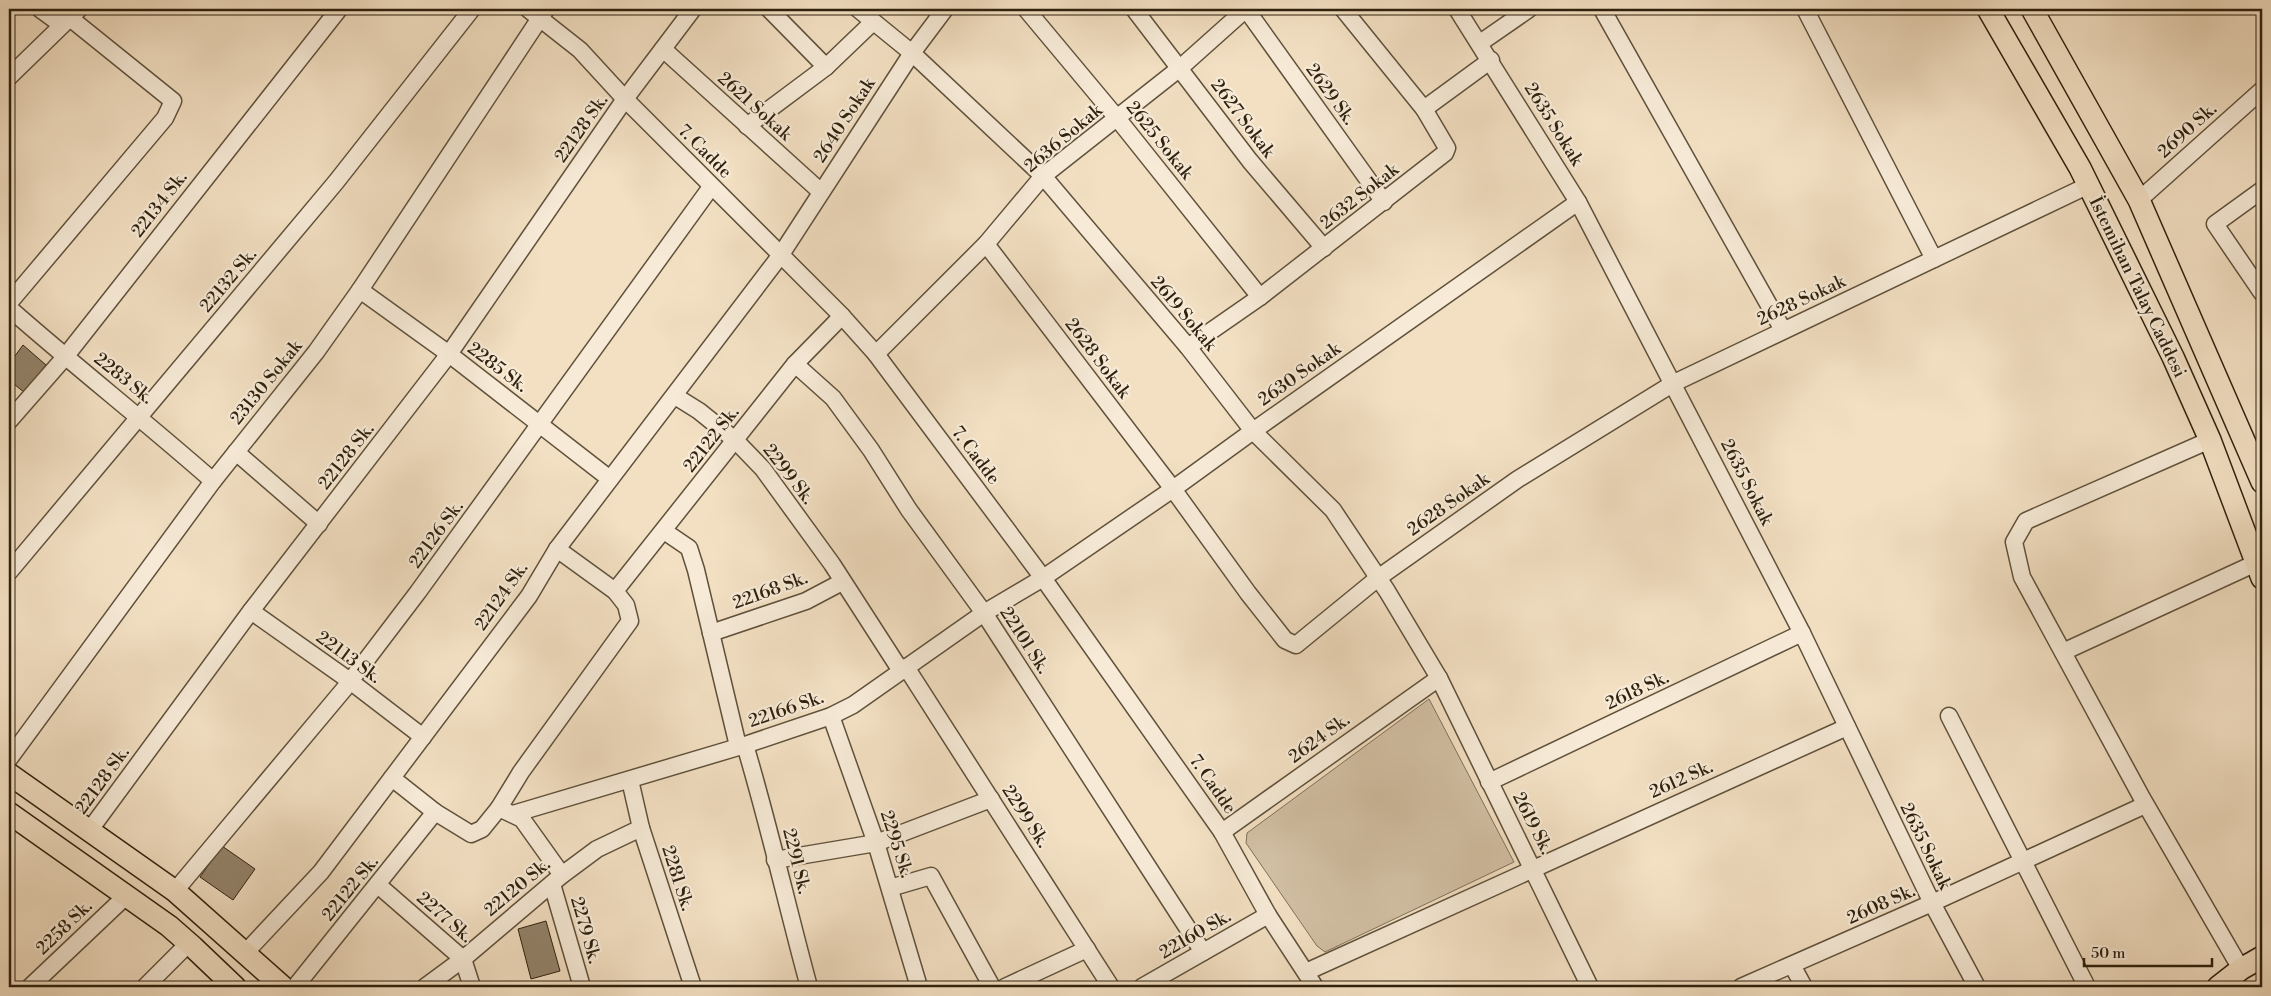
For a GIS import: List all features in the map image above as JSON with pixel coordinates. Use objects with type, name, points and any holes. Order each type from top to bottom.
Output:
[{"type":"main road","name":"İstemihan Talay Caddesi","points":[[1988,9],[2089,186],[2174,357],[2210,440],[2259,571]]},
{"type":"main road","name":"İstemihan Talay Caddesi","points":[[2032,9],[2139,200],[2262,482]]},
{"type":"main road","points":[[9,774],[175,891],[246,952],[283,987]]},
{"type":"main road","points":[[9,813],[189,943],[233,987]]},
{"type":"main road","points":[[2218,987],[2241,969],[2262,957]]},
{"type":"street","points":[[9,303],[165,118],[173,101],[70,18],[40,9]]},
{"type":"street","name":"22134 Sk.","points":[[9,421],[65,358],[339,9]]},
{"type":"street","name":"22132 Sk.","points":[[9,572],[336,182],[472,9]]},
{"type":"street","name":"22128 Sk.","points":[[89,831],[251,611],[449,354],[626,100],[693,9]]},
{"type":"street","points":[[769,9],[826,67]]},
{"type":"street","name":"2619 Sokak","points":[[858,9],[912,53],[1044,176],[1188,348],[1253,431],[1333,510],[1378,578],[1439,678]]},
{"type":"street","name":"2640 Sokak","points":[[780,256],[912,53],[945,9]]},
{"type":"street","name":"2625 Sokak","points":[[1026,9],[1117,118],[1260,297]]},
{"type":"street","name":"2627 Sokak","points":[[1134,9],[1250,161],[1324,248]]},
{"type":"street","name":"2636 Sokak","points":[[876,354],[986,244],[1044,176],[1180,68],[1246,9]]},
{"type":"street","name":"2629 Sk.","points":[[1246,9],[1384,202]]},
{"type":"street","points":[[1343,9],[1424,109],[1491,60]]},
{"type":"street","name":"2635 Sokak","points":[[1457,9],[1491,60],[1578,202],[1674,383],[1802,633],[1932,903],[1977,987]]},
{"type":"street","points":[[1480,43],[1529,9]]},
{"type":"street","points":[[1602,9],[1784,330]]},
{"type":"street","points":[[1806,9],[1934,258]]},
{"type":"street","name":"7. Cadde","points":[[537,12],[580,50],[711,187],[842,316],[876,354],[1043,578],[1222,832],[1268,915],[1315,987]]},
{"type":"street","name":"23130 Sokak","points":[[9,759],[213,481],[316,352],[360,290],[537,12]]},
{"type":"street","points":[[9,77],[70,18]]},
{"type":"street","points":[[747,126],[826,67],[873,22]]},
{"type":"street","name":"2621 Sokak","points":[[663,49],[821,192]]},
{"type":"street","name":"2690 Sk.","points":[[2139,200],[2262,90]]},
{"type":"street","name":"2632 Sokak","points":[[1188,348],[1260,297],[1445,153],[1447,148],[1424,109]]},
{"type":"street","name":"2628 Sokak","points":[[986,244],[1173,489],[1248,593],[1285,640],[1296,645],[1378,578],[1518,479],[1674,383],[2089,186]]},
{"type":"street","name":"22126 Sk.","points":[[175,891],[350,681],[428,579],[711,187]]},
{"type":"street","points":[[2261,287],[2215,224],[2262,190]]},
{"type":"street","name":"2630 Sokak","points":[[1043,578],[1173,489],[1578,202]]},
{"type":"street","name":"22124 Sk.","points":[[246,952],[321,872],[529,596],[557,549],[780,256]]},
{"type":"street","name":"2285 Sk.","points":[[360,290],[449,354],[610,479]]},
{"type":"street","name":"2283 Sk.","points":[[9,308],[65,358],[140,416],[213,481]]},
{"type":"street","name":"22122 Sk.","points":[[615,591],[795,364],[842,316]]},
{"type":"street","name":"22101 Sk.","points":[[795,364],[833,398],[871,450],[910,510],[984,612],[1203,952]]},
{"type":"street","name":"2299 Sk.","points":[[675,396],[698,411],[735,440],[763,469],[832,564],[842,582],[991,799],[1110,987]]},
{"type":"street","points":[[2210,440],[2026,521],[2014,542],[2022,577],[2145,805],[2241,969]]},
{"type":"street","points":[[236,452],[319,524]]},
{"type":"street","name":"2291 Sk.","points":[[664,531],[689,548],[741,745],[762,801],[775,860],[809,987]]},
{"type":"street","points":[[392,778],[435,812],[471,834],[482,829],[506,811],[521,772],[630,620],[626,605],[615,591],[557,549]]},
{"type":"street","points":[[2062,652],[2259,571]]},
{"type":"street","name":"22166 Sk.","points":[[506,811],[630,780],[831,716],[853,706],[984,612],[1043,578]]},
{"type":"street","name":"22168 Sk.","points":[[711,633],[806,600],[842,582]]},
{"type":"street","name":"22113 Sk.","points":[[251,611],[350,681],[423,737]]},
{"type":"street","name":"2618 Sk.","points":[[1490,782],[1802,633]]},
{"type":"street","name":"2624 Sk.","points":[[1222,832],[1439,678]]},
{"type":"street","name":"2619 Sk.","points":[[1439,678],[1590,987]]},
{"type":"street","name":"2295 Sk.","points":[[831,716],[876,843],[919,987]]},
{"type":"street","points":[[1949,716],[2087,987]]},
{"type":"street","name":"2612 Sk.","points":[[1306,972],[1847,727]]},
{"type":"street","name":"2281 Sk.","points":[[630,780],[641,828],[693,987]]},
{"type":"street","points":[[775,860],[876,843],[991,799]]},
{"type":"street","name":"2608 Sk.","points":[[1741,987],[1932,903],[2145,805]]},
{"type":"street","points":[[506,811],[522,818],[557,879]]},
{"type":"street","name":"22122 Sk.","points":[[296,987],[435,812]]},
{"type":"street","name":"22120 Sk.","points":[[425,987],[463,959],[557,879],[597,849],[641,828]]},
{"type":"street","points":[[890,888],[931,876],[992,987]]},
{"type":"street","name":"2279 Sk.","points":[[557,879],[582,987]]},
{"type":"street","name":"2277 Sk.","points":[[378,885],[463,959],[472,987]]},
{"type":"street","name":"2258 Sk.","points":[[30,987],[126,896]]},
{"type":"street","name":"22160 Sk.","points":[[1142,987],[1268,915]]},
{"type":"street","points":[[145,987],[189,943]]},
{"type":"street","points":[[1005,987],[1086,948]]},
{"type":"street","points":[[1792,965],[1804,987]]},
{"type":"shaded area","points":[[1429,699],[1514,862],[1325,952],[1317,946],[1246,843],[1247,833]]},
{"type":"building","points":[[23,345],[46,365],[25,393],[9,380],[9,364]]},
{"type":"building","points":[[222,846],[255,869],[233,900],[200,877]]},
{"type":"building","points":[[546,921],[560,971],[531,979],[518,929]]}]
